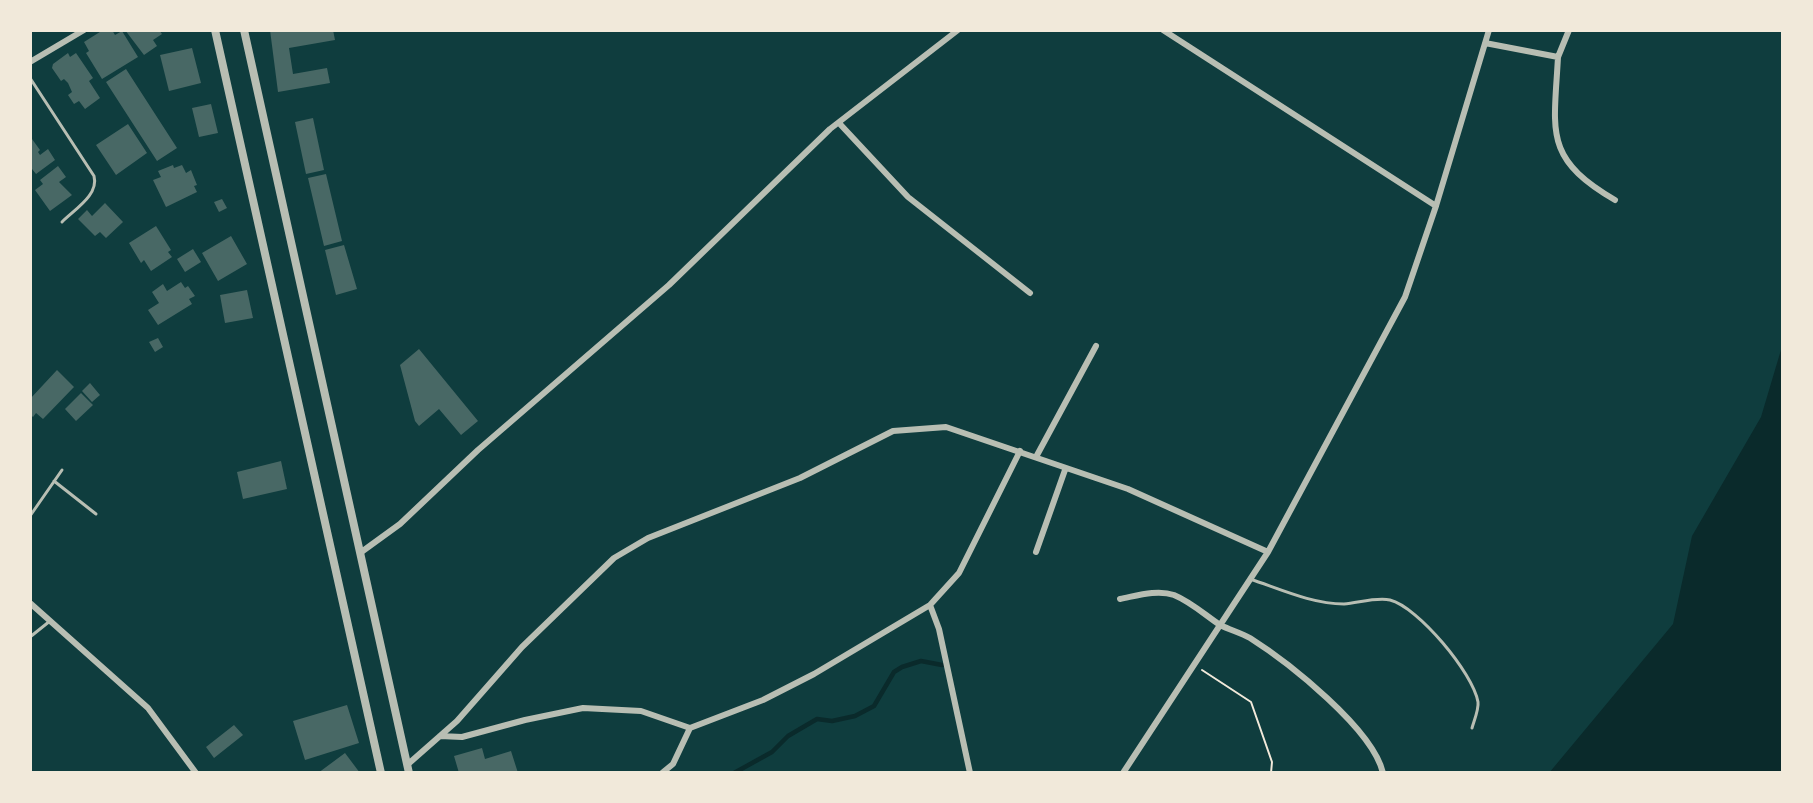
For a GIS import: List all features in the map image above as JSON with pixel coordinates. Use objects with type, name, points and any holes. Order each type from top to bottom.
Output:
[{"type":"street","points":[[30,62],[84,30]]},
{"type":"street","points":[[215,30],[381,773]]},
{"type":"street","points":[[244,30],[408,769]]},
{"type":"street","points":[[360,553],[400,524],[478,450],[669,285],[839,123],[958,30]]},
{"type":"street","points":[[1163,30],[1436,206]]},
{"type":"street","points":[[1124,773],[1268,552],[1405,297],[1436,206],[1489,30]]},
{"type":"street","points":[[1569,30],[1558,57],[1555,122],[1558,143],[1568,166],[1581,178],[1615,200]]},
{"type":"street","points":[[1485,43],[1558,57]]},
{"type":"street","points":[[839,123],[908,197],[1030,293]]},
{"type":"street","points":[[1036,457],[1096,346]]},
{"type":"street","points":[[408,769],[457,721],[522,647],[614,558],[648,538],[800,478],[893,431],[946,427],[1020,451],[1065,470],[1128,489],[1268,552]]},
{"type":"street","points":[[440,736],[462,737],[525,720],[583,708],[641,711],[690,728],[763,700],[814,674],[930,605],[959,573],[1020,451]]},
{"type":"street","points":[[1036,552],[1065,470]]},
{"type":"street","points":[[1120,599],[1148,593],[1173,595],[1221,625],[1250,638],[1308,682],[1348,718],[1381,764],[1383,773]]},
{"type":"street","points":[[30,603],[52,620],[148,708],[196,773]]},
{"type":"street","points":[[930,605],[941,640],[970,773]]},
{"type":"street","points":[[662,773],[673,764],[690,728]]},
{"type":"lane","points":[[30,78],[94,176],[96,185],[93,192],[62,222]]},
{"type":"lane","points":[[30,516],[62,470]]},
{"type":"lane","points":[[54,481],[96,514]]},
{"type":"lane","points":[[1250,579],[1311,599],[1342,604],[1389,600],[1405,608],[1454,654],[1467,672],[1479,703],[1472,729]]},
{"type":"lane","points":[[30,637],[52,620]]},
{"type":"path","points":[[1195,665],[1251,702],[1272,762],[1271,773]]},
{"type":"water","points":[[1783,343],[1783,773],[1549,773],[1673,624],[1692,536],[1761,417]]},
{"type":"building","points":[[103,30],[112,30],[115,35],[122,31],[138,57],[102,79],[86,53],[89,51],[84,42]]},
{"type":"building","points":[[125,30],[159,30],[162,34],[153,40],[157,46],[144,55]]},
{"type":"building","points":[[270,30],[333,30],[335,40],[289,48],[293,74],[327,68],[330,83],[278,92]]},
{"type":"building","points":[[192,48],[201,83],[169,91],[160,55]]},
{"type":"building","points":[[68,53],[70,57],[76,53],[93,78],[89,81],[100,98],[85,109],[79,101],[74,104],[68,95],[72,92],[68,83],[64,79],[61,81],[52,68],[53,64]]},
{"type":"building","points":[[126,69],[177,148],[157,161],[106,82]]},
{"type":"building","points":[[211,104],[218,133],[199,137],[192,108]]},
{"type":"building","points":[[313,118],[324,170],[306,174],[295,122]]},
{"type":"building","points":[[128,124],[147,153],[116,175],[96,145]]},
{"type":"building","points":[[32,139],[40,150],[38,152],[40,155],[48,149],[55,160],[36,174],[32,169],[30,171]]},
{"type":"building","points":[[173,165],[174,168],[182,165],[186,173],[191,170],[197,185],[194,186],[197,192],[166,207],[153,180],[161,177],[158,171]]},
{"type":"building","points":[[58,166],[66,177],[59,182],[72,195],[50,211],[35,190],[43,184],[40,180]]},
{"type":"building","points":[[326,174],[342,241],[324,246],[308,178]]},
{"type":"building","points":[[222,199],[227,208],[219,212],[214,202]]},
{"type":"building","points":[[105,203],[123,222],[106,238],[100,232],[95,236],[78,219],[87,210],[92,216]]},
{"type":"building","points":[[156,226],[171,250],[168,252],[172,257],[151,271],[144,260],[141,263],[129,243]]},
{"type":"building","points":[[231,236],[247,264],[218,281],[202,253]]},
{"type":"building","points":[[344,245],[357,289],[336,295],[325,250]]},
{"type":"building","points":[[193,249],[201,262],[185,272],[177,259]]},
{"type":"building","points":[[181,282],[185,288],[188,286],[195,296],[189,299],[192,304],[158,325],[148,310],[159,303],[152,292],[163,284],[167,291]]},
{"type":"building","points":[[247,290],[253,318],[225,323],[220,295]]},
{"type":"building","points":[[158,338],[163,347],[155,352],[149,342]]},
{"type":"building","points":[[419,349],[478,421],[461,435],[439,409],[419,426],[415,421],[400,365]]},
{"type":"building","points":[[57,370],[74,387],[43,419],[36,413],[33,417],[30,414],[30,399]]},
{"type":"building","points":[[90,383],[100,395],[92,402],[82,391]]},
{"type":"building","points":[[81,393],[93,405],[76,421],[65,409]]},
{"type":"building","points":[[281,461],[287,489],[243,499],[237,472]]},
{"type":"building","points":[[347,705],[359,743],[305,760],[293,721]]},
{"type":"building","points":[[234,725],[243,735],[214,758],[206,747]]},
{"type":"building","points":[[482,748],[485,759],[511,751],[518,773],[459,773],[454,756]]},
{"type":"building","points":[[345,753],[360,773],[318,773]]},
{"type":"waterway","points":[[734,773],[772,752],[788,736],[817,719],[832,721],[855,716],[874,706],[894,672],[902,667],[921,661],[942,665]]}]
